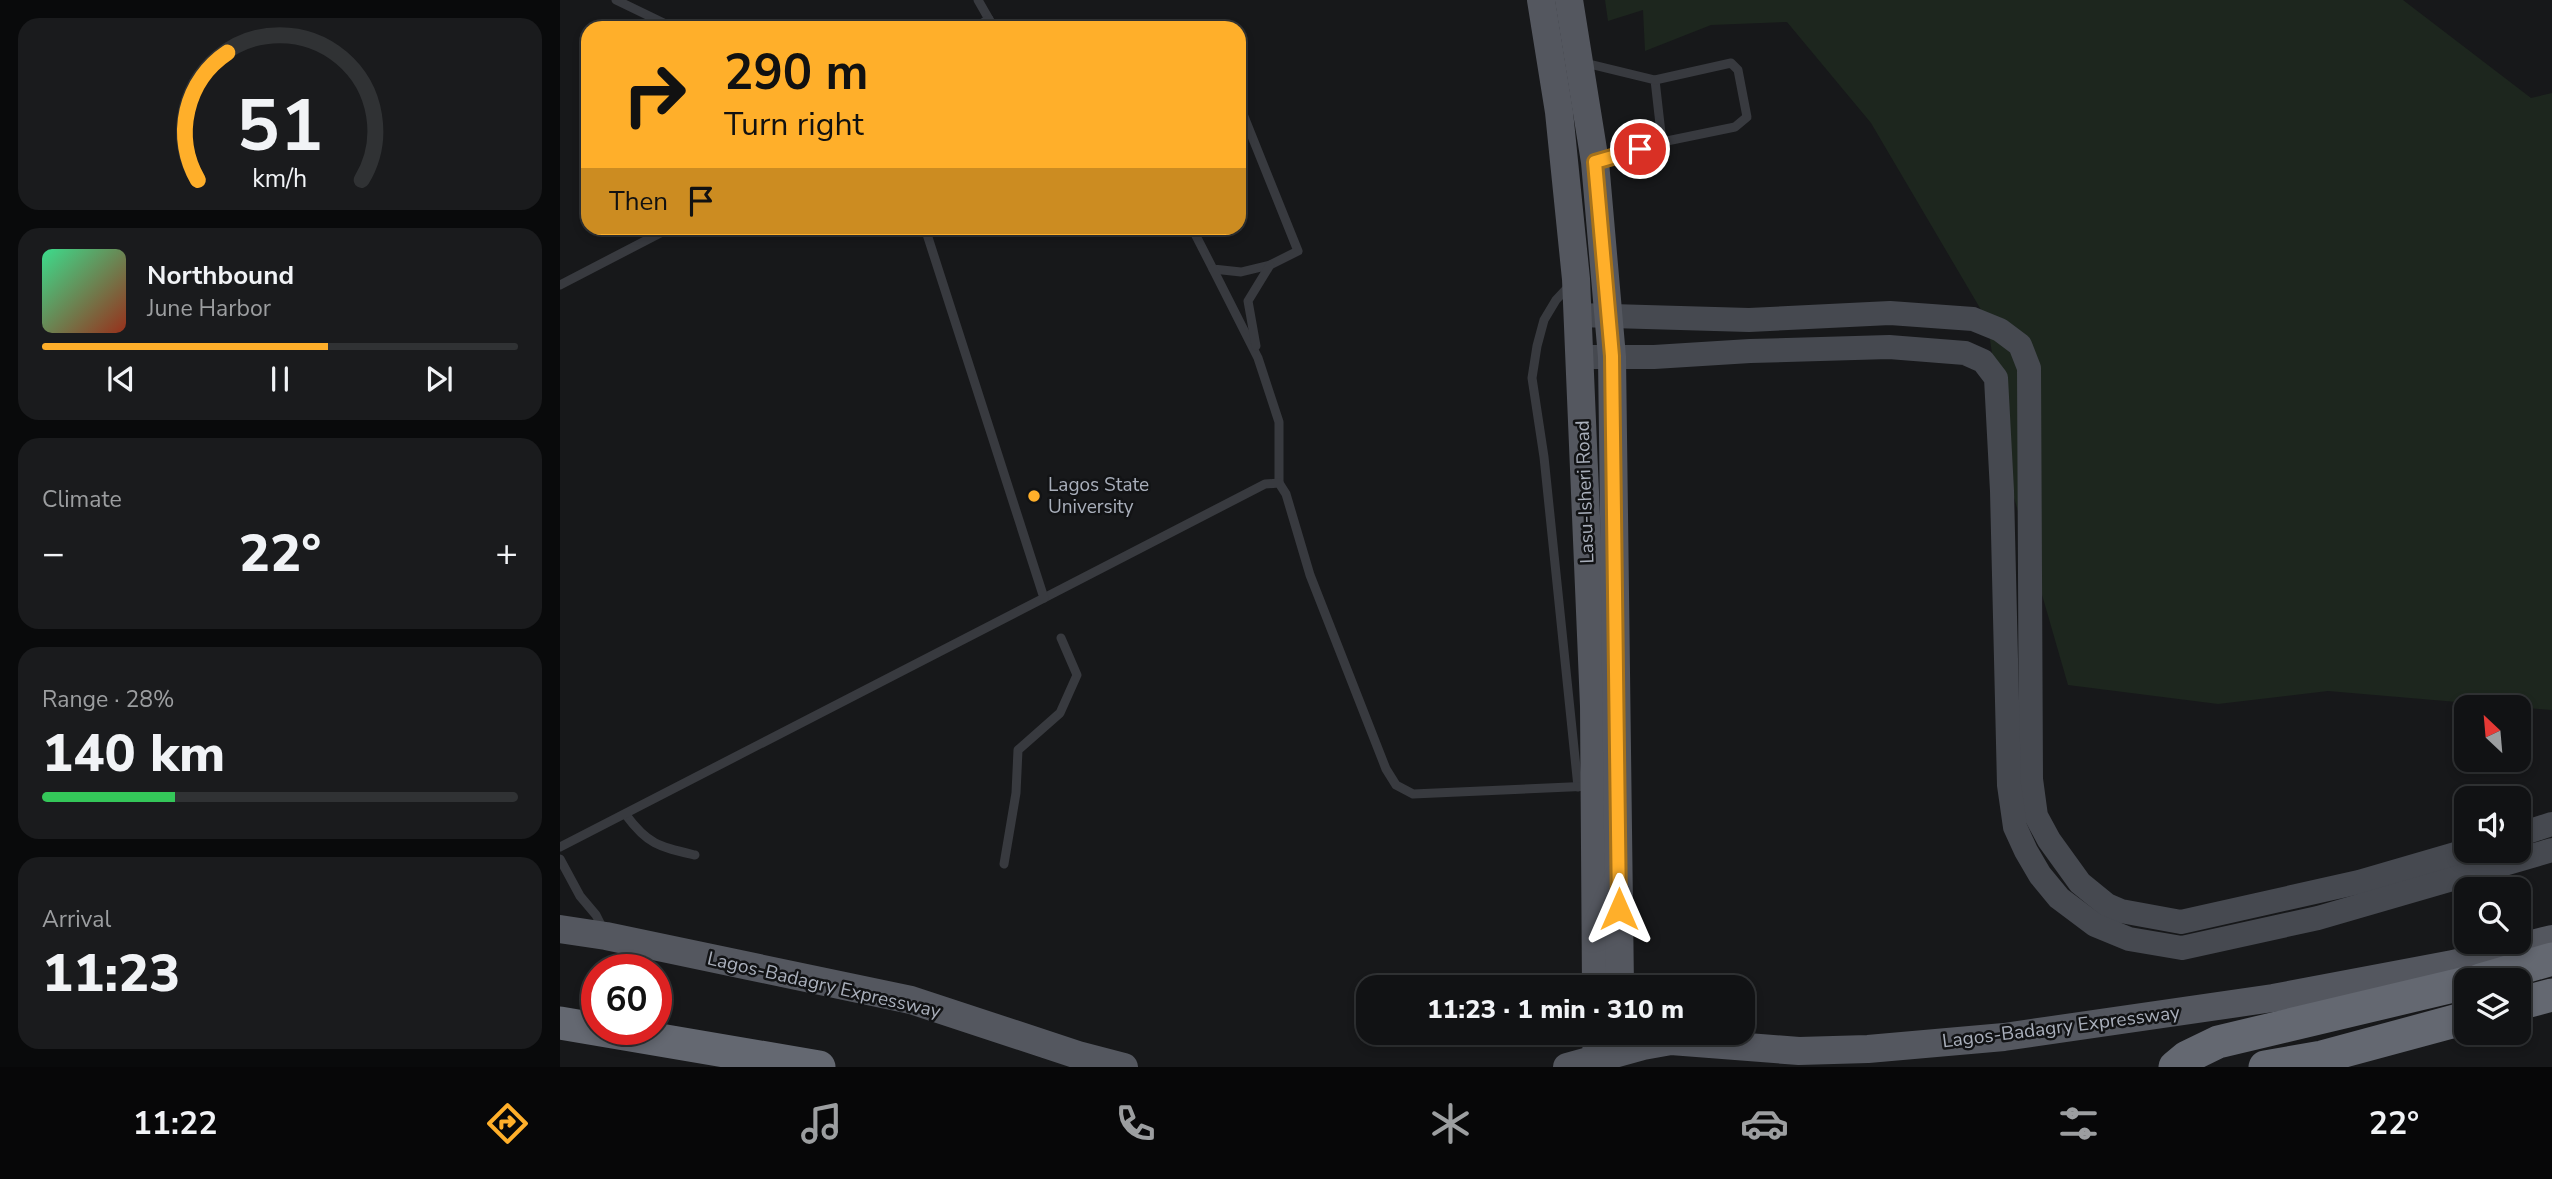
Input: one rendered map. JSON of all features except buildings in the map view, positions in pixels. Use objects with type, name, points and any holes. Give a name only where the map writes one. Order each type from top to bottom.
[{"type":"highway","points":[[2521,968],[2552,959]]},
{"type":"highway","points":[[2175,1067],[2187,1057],[2218,1042],[2454,986]]},
{"type":"highway","points":[[2531,1001],[2552,995]]},
{"type":"highway","points":[[2265,1067],[2322,1057],[2454,1021]]},
{"type":"highway","points":[[560,1023],[819,1067]]},
{"type":"main road","name":"Lasu-Isheri Road","points":[[1541,0],[1559,111],[1576,279],[1594,706],[1586,787],[1595,975]]},
{"type":"main road","name":"Lasu-Isheri Road","points":[[1569,0],[1595,162],[1612,356],[1620,975]]},
{"type":"main road","points":[[1577,315],[1749,320],[1890,313],[1973,319],[2000,330],[2020,345],[2029,368],[2031,779],[2036,816],[2049,840],[2080,883],[2108,905],[2122,911],[2181,922],[2454,862]]},
{"type":"main road","points":[[1579,357],[1889,347],[1965,353],[1983,360],[1996,378],[2002,491],[2009,785],[2015,828],[2040,875],[2059,898],[2095,925],[2129,939],[2182,948],[2318,918],[2456,863]]},
{"type":"main road","points":[[2531,831],[2552,824]]},
{"type":"main road","points":[[2531,853],[2552,850]]},
{"type":"main road","name":"Lagos-Badagry Expressway","points":[[560,929],[606,936],[911,1000],[1078,1055],[1124,1067]]},
{"type":"main road","name":"Lagos-Badagry Expressway","points":[[1567,1067],[1671,1041],[1799,1051],[1868,1049],[2004,1037],[2273,998],[2453,964],[2552,939]]},
{"type":"lane","points":[[616,0],[660,21]]},
{"type":"lane","points":[[978,0],[990,21]]},
{"type":"lane","points":[[1578,61],[1655,80],[1731,63],[1738,70],[1747,117],[1735,127],[1662,142],[1595,162]]},
{"type":"lane","points":[[1655,80],[1662,142]]},
{"type":"lane","points":[[1213,269],[1241,272],[1270,265],[1298,251],[1246,121]]},
{"type":"lane","points":[[560,285],[656,235]]},
{"type":"lane","points":[[927,235],[1044,598]]},
{"type":"lane","points":[[1196,235],[1258,358]]},
{"type":"lane","points":[[1270,265],[1248,301],[1258,358],[1279,422],[1279,483],[1286,494],[1310,575],[1386,769],[1396,785],[1413,794],[1586,787],[1532,378],[1544,320],[1556,300],[1576,279]]},
{"type":"lane","points":[[560,847],[1265,484],[1279,483]]},
{"type":"lane","points":[[1004,864],[1016,793],[1018,750],[1060,713],[1077,675],[1060,638]]},
{"type":"lane","points":[[626,815],[636,829],[656,846],[695,855]]},
{"type":"lane","points":[[560,859],[580,897],[596,915],[606,936]]},
{"type":"shaded area","points":[[1605,0],[2403,0],[2531,98],[2552,93],[2552,710],[2531,708],[2531,695],[2454,695],[2454,702],[2328,691],[2218,704],[2068,685],[2013,494],[1987,320],[1871,123],[1787,22],[1711,25],[1645,51],[1643,10],[1608,21]]},
{"type":"place","name":"Lagos State University","points":[[1034,496]]},
{"type":"route","points":[[1619,909],[1612,356],[1595,162],[1640,149]]}]
